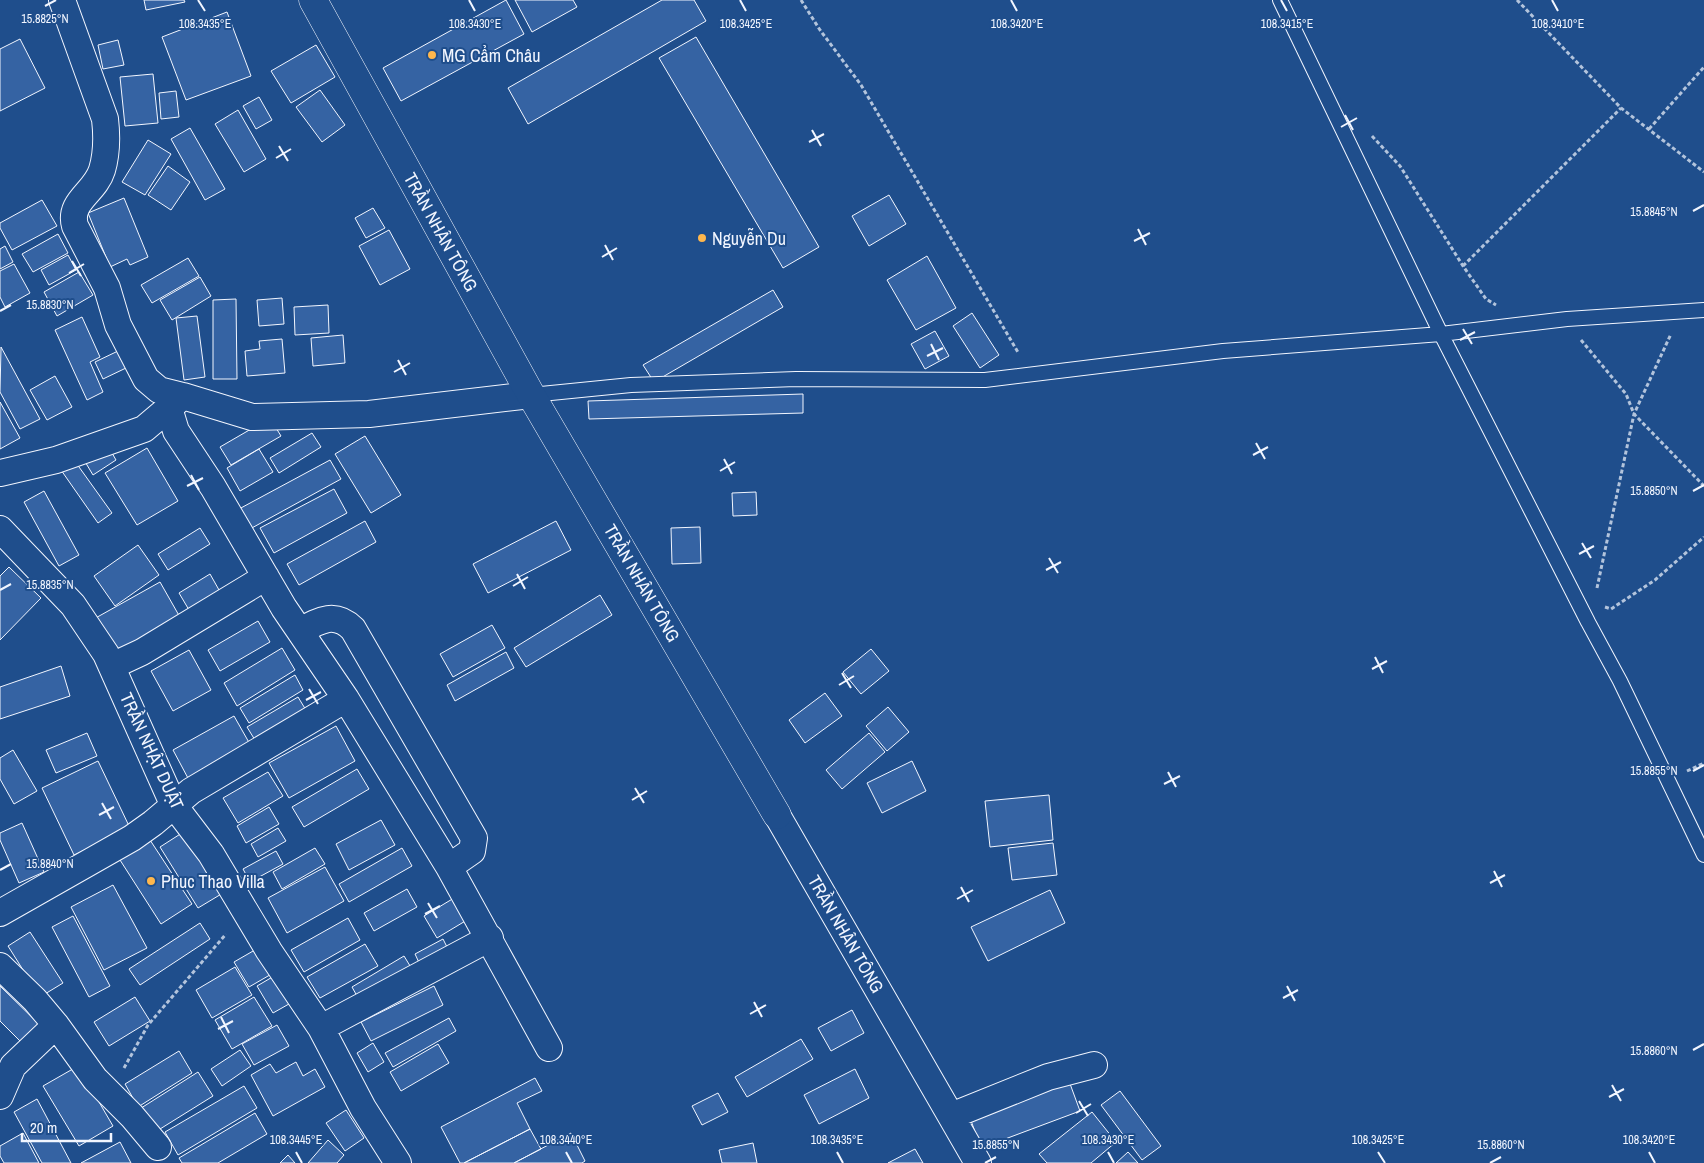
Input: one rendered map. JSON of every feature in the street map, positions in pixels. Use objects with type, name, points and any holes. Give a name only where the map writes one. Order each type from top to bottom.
[{"type":"street","points":[[62,0],[105,119],[108,137],[102,170],[91,190],[74,207],[72,216],[75,226],[107,288],[118,325],[146,379],[158,390],[252,417],[369,414],[531,395]]},
{"type":"street","name":"TRẦN NHÂN TÔNG","points":[[313,0],[531,395],[978,1163]]},
{"type":"street","points":[[0,474],[56,460],[144,429],[183,396]]},
{"type":"street","points":[[183,396],[169,408],[176,431],[213,487],[300,631],[346,699],[449,867],[490,938],[548,1048]]},
{"type":"street","name":"TRẦN NHẬT DUẬT","points":[[0,530],[73,605],[106,654],[173,804],[211,854],[269,951],[320,1028],[363,1108],[398,1163]]},
{"type":"street","points":[[112,666],[142,652],[266,577]]},
{"type":"street","points":[[300,631],[324,619],[338,618],[345,620],[353,628],[474,838],[472,851],[449,867]]},
{"type":"street","points":[[0,912],[132,838],[153,823],[173,804],[210,778],[346,699]]},
{"type":"street","points":[[320,1028],[490,938]]},
{"type":"street","points":[[0,966],[56,1025],[95,1079],[132,1116],[158,1148]]},
{"type":"street","points":[[0,1096],[7,1058],[56,1025]]},
{"type":"street","points":[[951,1116],[1048,1077],[1094,1065]]},
{"type":"lane","points":[[1280,0],[1441,334],[1620,681],[1704,855]]},
{"type":"lane","points":[[531,395],[631,385],[796,379],[985,380],[1224,351],[1441,334],[1567,319],[1704,310]]},
{"type":"path","points":[[801,0],[820,30],[861,85],[1030,374]]},
{"type":"path","points":[[1517,0],[1621,108],[1704,172]]},
{"type":"path","points":[[1649,129],[1704,67]]},
{"type":"path","points":[[1463,266],[1621,108]]},
{"type":"path","points":[[1370,134],[1400,166],[1486,299],[1503,310]]},
{"type":"path","points":[[1588,622],[1594,604],[1634,414],[1682,311]]},
{"type":"path","points":[[1567,319],[1590,352],[1626,394],[1634,414],[1704,486]]},
{"type":"path","points":[[1594,604],[1611,609],[1655,580],[1704,537]]},
{"type":"path","points":[[113,1096],[122,1071],[148,1025],[219,941],[248,914]]},
{"type":"building","points":[[144,0],[184,0],[185,2],[146,10]]},
{"type":"building","points":[[506,0],[524,34],[401,101],[383,68]]},
{"type":"building","points":[[515,0],[573,0],[577,7],[532,32]]},
{"type":"building","points":[[662,0],[694,0],[706,21],[528,124],[508,88]]},
{"type":"building","points":[[227,12],[251,76],[186,100],[162,37]]},
{"type":"building","points":[[696,37],[819,247],[783,268],[659,58]]},
{"type":"building","points":[[20,39],[45,88],[0,111],[0,49]]},
{"type":"building","points":[[118,40],[124,65],[103,69],[98,45]]},
{"type":"building","points":[[316,45],[335,77],[291,103],[271,71]]},
{"type":"building","points":[[153,74],[158,123],[125,126],[120,77]]},
{"type":"building","points":[[320,90],[345,125],[322,142],[296,107]]},
{"type":"building","points":[[176,91],[179,117],[161,119],[159,93]]},
{"type":"building","points":[[259,97],[272,120],[256,129],[243,106]]},
{"type":"building","points":[[238,110],[266,159],[244,172],[215,124]]},
{"type":"building","points":[[190,128],[225,189],[205,200],[171,139]]},
{"type":"building","points":[[148,140],[171,154],[145,195],[122,182]]},
{"type":"building","points":[[168,166],[190,182],[171,210],[148,195]]},
{"type":"building","points":[[889,195],[906,224],[869,246],[852,216]]},
{"type":"building","points":[[124,198],[148,257],[130,265],[127,259],[110,267],[88,213]]},
{"type":"building","points":[[42,200],[57,226],[12,250],[0,228],[0,223]]},
{"type":"building","points":[[373,208],[385,228],[366,238],[355,218]]},
{"type":"building","points":[[389,230],[410,269],[380,285],[359,246]]},
{"type":"building","points":[[58,234],[68,253],[33,272],[22,254]]},
{"type":"building","points":[[5,246],[13,262],[0,269],[0,249]]},
{"type":"building","points":[[68,255],[76,270],[49,285],[41,270]]},
{"type":"building","points":[[927,256],[956,308],[916,330],[887,280]]},
{"type":"building","points":[[188,258],[199,276],[152,303],[141,285]]},
{"type":"building","points":[[14,264],[30,293],[5,307],[0,297],[0,271]]},
{"type":"building","points":[[79,272],[93,295],[57,316],[44,292]]},
{"type":"building","points":[[200,277],[211,296],[172,320],[160,300]]},
{"type":"building","points":[[773,290],[783,307],[654,382],[643,365]]},
{"type":"building","points":[[282,298],[284,324],[259,326],[257,300]]},
{"type":"building","points":[[236,299],[237,379],[213,379],[213,300]]},
{"type":"building","points":[[328,305],[329,333],[295,335],[294,307]]},
{"type":"building","points":[[972,313],[999,355],[980,368],[953,326]]},
{"type":"building","points":[[197,316],[205,377],[184,380],[176,318]]},
{"type":"building","points":[[82,317],[100,357],[90,362],[103,392],[87,400],[55,330]]},
{"type":"building","points":[[935,331],[949,356],[925,369],[911,344]]},
{"type":"building","points":[[343,335],[345,363],[313,366],[311,338]]},
{"type":"building","points":[[282,339],[285,373],[247,376],[245,351],[260,349],[259,341]]},
{"type":"building","points":[[1,347],[40,419],[20,429],[0,392]]},
{"type":"building","points":[[118,351],[126,368],[103,379],[95,362]]},
{"type":"building","points":[[55,376],[72,407],[47,420],[30,390]]},
{"type":"building","points":[[803,394],[803,413],[589,419],[588,401]]},
{"type":"building","points":[[0,402],[20,438],[0,449]]},
{"type":"building","points":[[270,418],[281,436],[231,465],[220,447]]},
{"type":"building","points":[[312,433],[321,447],[279,473],[270,458]]},
{"type":"building","points":[[365,436],[401,495],[371,513],[335,454]]},
{"type":"building","points":[[108,446],[116,460],[93,475],[84,460]]},
{"type":"building","points":[[147,448],[178,501],[137,525],[105,473]]},
{"type":"building","points":[[259,449],[273,472],[240,491],[227,468]]},
{"type":"building","points":[[74,460],[112,513],[98,523],[61,470]]},
{"type":"building","points":[[330,460],[341,479],[250,529],[239,509]]},
{"type":"building","points":[[334,489],[347,513],[274,553],[260,528]]},
{"type":"building","points":[[44,491],[79,555],[59,566],[24,502]]},
{"type":"building","points":[[756,492],[757,515],[733,516],[732,493]]},
{"type":"building","points":[[365,521],[376,542],[299,585],[287,564]]},
{"type":"building","points":[[556,521],[571,550],[488,593],[473,564]]},
{"type":"building","points":[[700,527],[701,563],[672,564],[671,528]]},
{"type":"building","points":[[200,528],[210,544],[168,570],[158,554]]},
{"type":"building","points":[[138,545],[159,575],[115,606],[94,576]]},
{"type":"building","points":[[9,567],[41,598],[0,640],[0,576]]},
{"type":"building","points":[[210,574],[223,597],[192,615],[179,593]]},
{"type":"building","points":[[160,582],[181,619],[113,657],[92,620]]},
{"type":"building","points":[[600,595],[612,615],[526,667],[514,648]]},
{"type":"building","points":[[258,621],[270,642],[220,671],[208,650]]},
{"type":"building","points":[[492,625],[505,648],[453,677],[440,654]]},
{"type":"building","points":[[282,648],[295,670],[237,706],[224,683]]},
{"type":"building","points":[[871,649],[889,671],[861,694],[843,672]]},
{"type":"building","points":[[189,650],[211,690],[173,711],[151,671]]},
{"type":"building","points":[[506,652],[514,668],[455,701],[447,685]]},
{"type":"building","points":[[61,666],[70,696],[0,719],[0,687]]},
{"type":"building","points":[[295,675],[303,690],[249,723],[240,708]]},
{"type":"building","points":[[825,693],[842,716],[805,743],[789,720]]},
{"type":"building","points":[[298,697],[309,715],[258,745],[247,727]]},
{"type":"building","points":[[888,707],[909,732],[887,751],[866,726]]},
{"type":"building","points":[[234,716],[251,746],[189,780],[173,750]]},
{"type":"building","points":[[336,726],[355,761],[289,798],[269,763]]},
{"type":"building","points":[[87,733],[97,756],[56,773],[46,750]]},
{"type":"building","points":[[869,733],[885,752],[842,789],[826,770]]},
{"type":"building","points":[[13,750],[37,791],[14,804],[0,779],[0,758]]},
{"type":"building","points":[[98,761],[130,828],[74,855],[42,788]]},
{"type":"building","points":[[912,761],[926,791],[882,813],[867,783]]},
{"type":"building","points":[[357,769],[369,789],[304,827],[292,807]]},
{"type":"building","points":[[268,772],[283,796],[238,823],[223,798]]},
{"type":"building","points":[[1049,795],[1053,840],[990,847],[985,801]]},
{"type":"building","points":[[269,807],[279,824],[246,843],[237,826]]},
{"type":"building","points":[[381,820],[395,845],[349,870],[336,844]]},
{"type":"building","points":[[22,823],[44,872],[19,883],[0,840],[0,833]]},
{"type":"building","points":[[278,828],[286,841],[258,857],[251,844]]},
{"type":"building","points":[[185,831],[223,893],[198,908],[160,847]]},
{"type":"building","points":[[150,840],[192,904],[161,924],[120,860]]},
{"type":"building","points":[[1053,843],[1057,875],[1012,880],[1008,848]]},
{"type":"building","points":[[315,848],[325,864],[282,889],[273,872]]},
{"type":"building","points":[[402,848],[412,866],[349,902],[339,884]]},
{"type":"building","points":[[276,851],[283,864],[250,882],[243,869]]},
{"type":"building","points":[[325,867],[344,901],[287,933],[268,898]]},
{"type":"building","points":[[113,885],[147,948],[104,970],[71,907]]},
{"type":"building","points":[[407,889],[417,907],[374,931],[364,913]]},
{"type":"building","points":[[1050,890],[1065,923],[988,961],[971,927]]},
{"type":"building","points":[[454,898],[467,920],[437,938],[424,916]]},
{"type":"building","points":[[73,916],[110,986],[89,997],[52,927]]},
{"type":"building","points":[[348,918],[360,940],[304,972],[291,950]]},
{"type":"building","points":[[200,923],[210,939],[140,985],[129,969]]},
{"type":"building","points":[[30,932],[63,983],[40,997],[8,946]]},
{"type":"building","points":[[443,939],[451,955],[422,969],[415,954]]},
{"type":"building","points":[[365,944],[378,966],[320,998],[307,977]]},
{"type":"building","points":[[260,947],[275,972],[249,987],[234,962]]},
{"type":"building","points":[[404,956],[415,974],[362,1005],[352,987]]},
{"type":"building","points":[[235,967],[252,995],[212,1018],[196,990]]},
{"type":"building","points":[[281,972],[296,1000],[273,1013],[257,986]]},
{"type":"building","points":[[0,986],[46,1031],[28,1049],[0,1021]]},
{"type":"building","points":[[434,986],[443,1005],[371,1041],[361,1022]]},
{"type":"building","points":[[135,997],[150,1021],[109,1046],[94,1022]]},
{"type":"building","points":[[254,997],[272,1026],[232,1049],[215,1020]]},
{"type":"building","points":[[852,1010],[864,1033],[831,1051],[818,1028]]},
{"type":"building","points":[[449,1018],[456,1031],[393,1067],[385,1053]]},
{"type":"building","points":[[277,1025],[289,1046],[254,1065],[242,1044]]},
{"type":"building","points":[[801,1039],[813,1059],[747,1097],[735,1077]]},
{"type":"building","points":[[373,1043],[384,1062],[368,1072],[357,1053]]},
{"type":"building","points":[[438,1044],[449,1063],[401,1091],[390,1072]]},
{"type":"building","points":[[240,1050],[251,1066],[222,1086],[211,1069]]},
{"type":"building","points":[[179,1051],[192,1073],[138,1107],[125,1084]]},
{"type":"building","points":[[296,1062],[303,1076],[315,1069],[325,1087],[273,1116],[251,1075],[270,1064],[276,1073]]},
{"type":"building","points":[[78,1066],[113,1126],[79,1146],[43,1086]]},
{"type":"building","points":[[855,1069],[869,1098],[819,1124],[804,1095]]},
{"type":"building","points":[[198,1072],[213,1096],[152,1134],[138,1110]]},
{"type":"building","points":[[535,1078],[542,1091],[517,1103],[530,1129],[464,1163],[460,1163],[441,1127]]},
{"type":"building","points":[[1069,1081],[1080,1111],[981,1148],[970,1118]]},
{"type":"building","points":[[244,1086],[257,1108],[178,1155],[165,1132]]},
{"type":"building","points":[[1120,1091],[1161,1146],[1142,1160],[1101,1105]]},
{"type":"building","points":[[718,1093],[728,1112],[702,1125],[692,1106]]},
{"type":"building","points":[[37,1099],[71,1163],[42,1163],[14,1112]]},
{"type":"building","points":[[346,1110],[364,1138],[345,1151],[326,1123]]},
{"type":"building","points":[[1092,1112],[1116,1142],[1091,1163],[1047,1163],[1039,1154]]},
{"type":"building","points":[[255,1113],[267,1134],[218,1163],[182,1163],[179,1158]]},
{"type":"building","points":[[530,1129],[541,1149],[514,1163],[464,1163]]},
{"type":"building","points":[[23,1133],[39,1163],[4,1163],[0,1156],[0,1146]]},
{"type":"building","points":[[571,1133],[585,1161],[582,1163],[514,1163]]},
{"type":"building","points":[[328,1140],[344,1155],[337,1163],[308,1163]]},
{"type":"building","points":[[120,1142],[131,1163],[81,1163]]},
{"type":"building","points":[[753,1143],[757,1163],[722,1163],[719,1150]]},
{"type":"building","points":[[915,1149],[923,1163],[888,1163]]},
{"type":"building","points":[[1128,1152],[1138,1163],[1116,1163]]},
{"type":"building","points":[[288,1155],[295,1163],[280,1163]]},
{"type":"place","name":"MG Cẩm Châu","points":[[432,55]]},
{"type":"place","name":"Nguyễn Du","points":[[702,238]]},
{"type":"place","name":"Phuc Thao Villa","points":[[151,881]]}]
